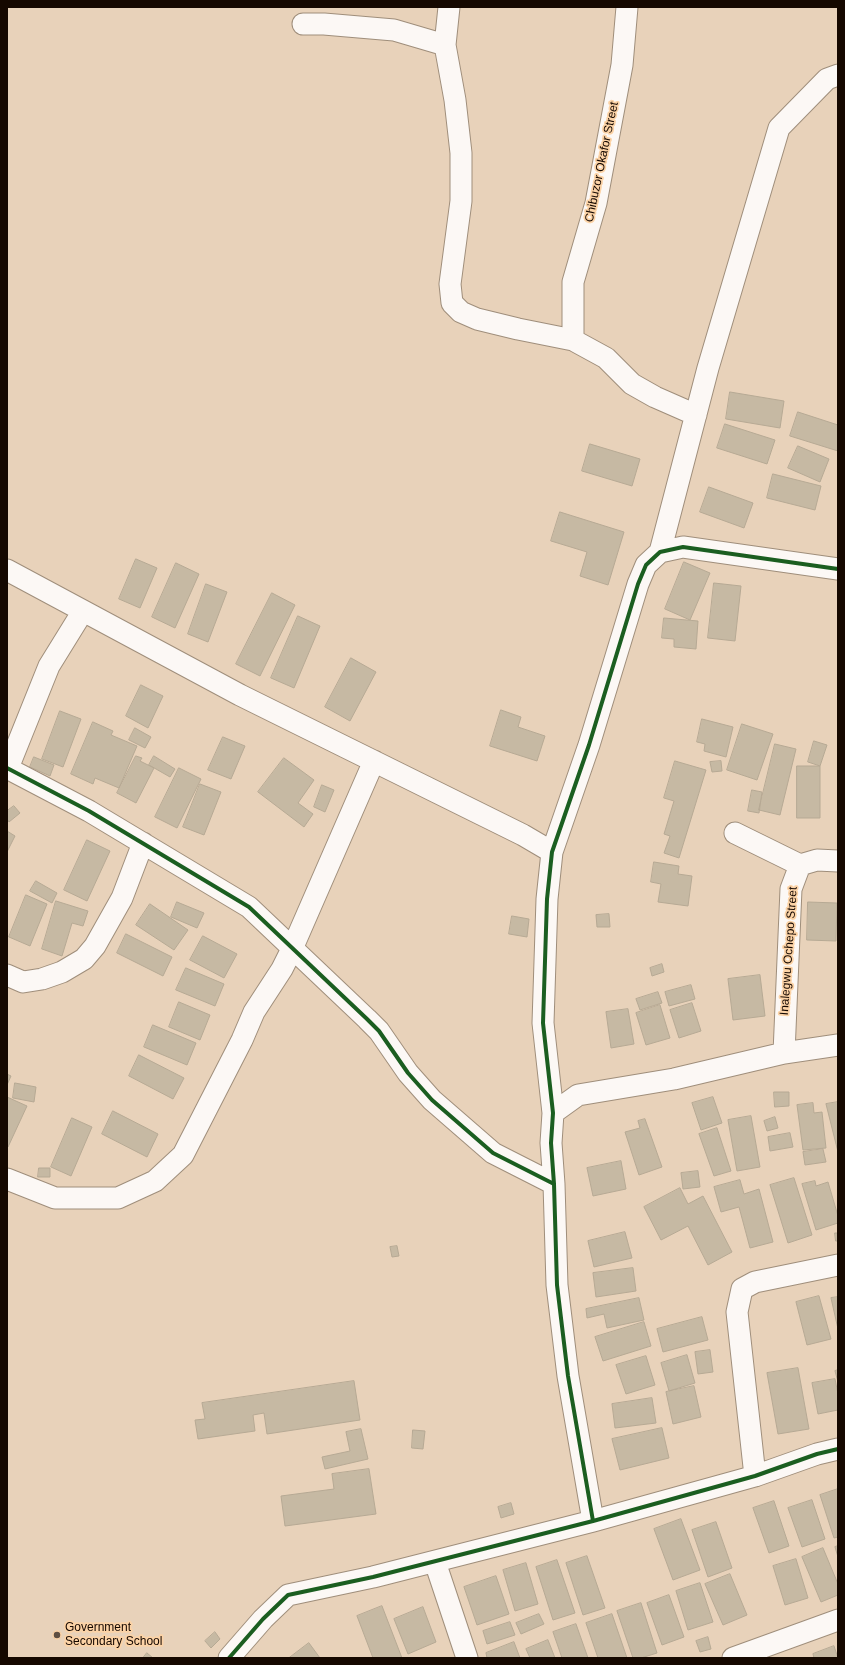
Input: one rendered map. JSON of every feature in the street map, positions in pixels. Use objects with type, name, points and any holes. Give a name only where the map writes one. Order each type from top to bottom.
[{"type":"street","points":[[449,7],[445,45],[455,100],[461,153],[461,201],[450,284],[452,303],[461,312],[477,318],[518,329],[573,340],[606,358],[632,384],[655,397],[696,415]]},
{"type":"street","name":"Chibuzor Okafor Street","points":[[573,340],[573,282],[596,203],[622,65],[627,7]]},
{"type":"street","points":[[303,24],[324,24],[394,30],[445,45]]},
{"type":"street","points":[[660,552],[708,368],[780,128],[827,79],[838,75]]},
{"type":"street","points":[[593,1521],[568,1376],[558,1293],[554,1184],[550,1143],[553,1113],[543,1023],[547,899],[552,852],[589,745],[638,584],[646,564],[660,552],[682,547],[838,570]]},
{"type":"street","points":[[7,570],[240,695],[523,835],[552,852]]},
{"type":"street","points":[[83,611],[49,666],[7,768],[89,811],[249,907],[379,1031],[408,1073],[432,1100],[493,1153],[554,1184]]},
{"type":"street","points":[[7,1179],[55,1198],[118,1198],[155,1181],[183,1155],[242,1040],[254,1012],[282,968],[292,949],[374,761]]},
{"type":"street","points":[[735,833],[800,865],[817,860],[838,861]]},
{"type":"street","points":[[7,975],[23,982],[42,980],[62,972],[84,959],[95,946],[122,898],[143,843]]},
{"type":"street","name":"Inalegwu Ochepo Street","points":[[784,1053],[791,889],[800,865]]},
{"type":"street","points":[[553,1113],[578,1095],[674,1079],[784,1053],[838,1045]]},
{"type":"street","points":[[755,1476],[737,1312],[742,1289],[755,1282],[838,1265]]},
{"type":"street","points":[[229,1658],[263,1619],[288,1595],[373,1578],[593,1521],[755,1476],[817,1454],[838,1449]]},
{"type":"street","points":[[435,1562],[467,1658]]},
{"type":"street","points":[[733,1658],[838,1620]]},
{"type":"building","points":[[730,392],[784,401],[780,428],[726,419]]},
{"type":"building","points":[[798,412],[838,425],[838,451],[790,436]]},
{"type":"building","points":[[725,424],[775,440],[767,464],[717,448]]},
{"type":"building","points":[[590,444],[640,459],[632,486],[582,471]]},
{"type":"building","points":[[798,446],[829,459],[820,482],[788,468]]},
{"type":"building","points":[[773,474],[821,486],[815,510],[767,498]]},
{"type":"building","points":[[709,487],[753,503],[744,528],[700,512]]},
{"type":"building","points":[[560,512],[624,532],[608,585],[580,576],[587,552],[551,541]]},
{"type":"building","points":[[136,559],[157,568],[140,608],[119,599]]},
{"type":"building","points":[[684,562],[710,573],[690,620],[665,609]]},
{"type":"building","points":[[176,563],[199,574],[175,628],[152,617]]},
{"type":"building","points":[[714,583],[741,586],[735,641],[708,638]]},
{"type":"building","points":[[206,584],[227,592],[208,642],[188,634]]},
{"type":"building","points":[[272,593],[295,605],[260,676],[236,664]]},
{"type":"building","points":[[298,616],[320,626],[294,688],[271,678]]},
{"type":"building","points":[[664,618],[698,621],[696,649],[674,647],[674,639],[662,638]]},
{"type":"building","points":[[351,658],[376,672],[350,721],[325,707]]},
{"type":"building","points":[[141,685],[163,696],[148,728],[126,716]]},
{"type":"building","points":[[501,710],[521,717],[518,727],[545,736],[537,761],[490,746]]},
{"type":"building","points":[[60,711],[81,719],[63,767],[42,759]]},
{"type":"building","points":[[702,719],[733,727],[726,757],[704,751],[705,744],[697,742]]},
{"type":"building","points":[[93,722],[113,731],[111,735],[137,746],[119,788],[95,778],[93,784],[71,774]]},
{"type":"building","points":[[742,724],[773,734],[757,780],[727,770]]},
{"type":"building","points":[[135,728],[151,737],[145,748],[129,740]]},
{"type":"building","points":[[223,737],[245,746],[231,779],[208,770]]},
{"type":"building","points":[[814,741],[827,745],[820,766],[808,762]]},
{"type":"building","points":[[775,744],[796,749],[780,815],[759,810]]},
{"type":"building","points":[[136,756],[142,758],[140,761],[154,768],[136,803],[117,793]]},
{"type":"building","points":[[154,756],[175,769],[170,777],[149,765]]},
{"type":"building","points":[[34,757],[54,765],[50,776],[30,767]]},
{"type":"building","points":[[284,758],[314,780],[298,803],[313,814],[304,827],[258,792]]},
{"type":"building","points":[[675,761],[706,770],[679,858],[664,853],[670,836],[664,834],[674,801],[664,798]]},
{"type":"building","points":[[721,761],[722,771],[712,772],[710,762]]},
{"type":"building","points":[[797,766],[820,766],[820,818],[797,818]]},
{"type":"building","points":[[179,768],[201,779],[177,828],[155,817]]},
{"type":"building","points":[[200,784],[221,792],[204,835],[183,827]]},
{"type":"building","points":[[322,785],[334,790],[325,812],[314,807]]},
{"type":"building","points":[[752,790],[762,792],[759,813],[748,811]]},
{"type":"building","points":[[14,806],[20,813],[9,822],[7,819],[7,811]]},
{"type":"building","points":[[7,831],[15,836],[7,852]]},
{"type":"building","points":[[87,840],[110,851],[87,901],[64,890]]},
{"type":"building","points":[[654,862],[679,866],[678,874],[692,876],[688,906],[658,902],[661,884],[651,882]]},
{"type":"building","points":[[36,881],[57,893],[52,903],[30,891]]},
{"type":"building","points":[[26,895],[47,904],[30,946],[9,937]]},
{"type":"building","points":[[56,901],[88,911],[83,926],[72,923],[62,956],[42,949]]},
{"type":"building","points":[[177,902],[204,913],[197,928],[171,917]]},
{"type":"building","points":[[808,902],[837,903],[836,941],[807,940]]},
{"type":"building","points":[[150,904],[188,930],[174,950],[136,925]]},
{"type":"building","points":[[609,914],[610,927],[597,927],[596,915]]},
{"type":"building","points":[[512,916],[529,919],[527,937],[509,934]]},
{"type":"building","points":[[126,934],[172,957],[163,976],[117,953]]},
{"type":"building","points":[[203,936],[237,954],[224,978],[190,960]]},
{"type":"building","points":[[662,964],[664,972],[652,976],[650,968]]},
{"type":"building","points":[[186,968],[224,984],[215,1006],[176,990]]},
{"type":"building","points":[[760,975],[765,1016],[733,1020],[728,979]]},
{"type":"building","points":[[691,985],[695,999],[669,1006],[665,992]]},
{"type":"building","points":[[658,992],[662,1003],[640,1010],[636,999]]},
{"type":"building","points":[[179,1002],[210,1015],[200,1040],[169,1027]]},
{"type":"building","points":[[692,1003],[701,1031],[679,1038],[670,1010]]},
{"type":"building","points":[[660,1005],[670,1038],[646,1045],[636,1013]]},
{"type":"building","points":[[628,1009],[634,1044],[611,1048],[606,1012]]},
{"type":"building","points":[[153,1025],[196,1043],[187,1065],[144,1047]]},
{"type":"building","points":[[139,1055],[184,1078],[173,1099],[129,1076]]},
{"type":"building","points":[[7,1074],[11,1076],[7,1085]]},
{"type":"building","points":[[15,1083],[36,1087],[34,1102],[13,1098]]},
{"type":"building","points":[[774,1092],[789,1092],[789,1106],[775,1107]]},
{"type":"building","points":[[7,1097],[27,1106],[8,1147],[7,1147]]},
{"type":"building","points":[[713,1097],[722,1123],[701,1130],[692,1103]]},
{"type":"building","points":[[838,1102],[838,1152],[826,1104]]},
{"type":"building","points":[[813,1103],[814,1113],[822,1112],[826,1148],[803,1150],[797,1105]]},
{"type":"building","points":[[113,1111],[158,1134],[147,1157],[102,1134]]},
{"type":"building","points":[[751,1116],[760,1167],[737,1171],[728,1120]]},
{"type":"building","points":[[775,1117],[778,1128],[767,1131],[764,1121]]},
{"type":"building","points":[[72,1118],[92,1127],[71,1176],[51,1167]]},
{"type":"building","points":[[645,1119],[662,1167],[639,1175],[625,1132],[640,1128],[638,1121]]},
{"type":"building","points":[[717,1128],[731,1171],[714,1176],[699,1134]]},
{"type":"building","points":[[790,1133],[793,1147],[770,1151],[768,1137]]},
{"type":"building","points":[[823,1149],[826,1162],[805,1165],[803,1152]]},
{"type":"building","points":[[621,1161],[626,1189],[593,1196],[587,1168]]},
{"type":"building","points":[[39,1168],[50,1168],[50,1177],[38,1177]]},
{"type":"building","points":[[698,1171],[700,1187],[683,1189],[681,1173]]},
{"type":"building","points":[[794,1178],[812,1235],[788,1243],[770,1185]]},
{"type":"building","points":[[740,1180],[744,1194],[759,1189],[773,1242],[750,1248],[739,1207],[721,1212],[714,1187]]},
{"type":"building","points":[[815,1181],[816,1186],[828,1182],[838,1216],[838,1223],[816,1230],[802,1184]]},
{"type":"building","points":[[680,1188],[688,1204],[703,1196],[732,1252],[708,1265],[688,1226],[661,1240],[644,1207]]},
{"type":"building","points":[[625,1232],[632,1258],[594,1267],[588,1241]]},
{"type":"building","points":[[835,1233],[838,1233],[838,1241],[836,1241]]},
{"type":"building","points":[[397,1246],[399,1256],[392,1257],[390,1247]]},
{"type":"building","points":[[633,1268],[636,1291],[596,1297],[593,1273]]},
{"type":"building","points":[[819,1296],[831,1339],[807,1345],[796,1302]]},
{"type":"building","points":[[838,1297],[838,1329],[831,1298]]},
{"type":"building","points":[[639,1298],[644,1320],[607,1328],[604,1314],[587,1318],[586,1309]]},
{"type":"building","points":[[702,1317],[708,1340],[663,1352],[657,1329]]},
{"type":"building","points":[[644,1322],[651,1346],[603,1361],[595,1337]]},
{"type":"building","points":[[710,1350],[713,1372],[698,1374],[695,1352]]},
{"type":"building","points":[[687,1355],[695,1383],[669,1391],[661,1363]]},
{"type":"building","points":[[646,1356],[655,1385],[626,1394],[616,1365]]},
{"type":"building","points":[[798,1368],[809,1429],[778,1434],[767,1373]]},
{"type":"building","points":[[838,1370],[838,1382],[835,1371]]},
{"type":"building","points":[[835,1379],[838,1394],[838,1410],[818,1414],[812,1383]]},
{"type":"building","points":[[354,1381],[360,1420],[267,1434],[264,1413],[253,1415],[255,1431],[198,1439],[195,1420],[205,1419],[202,1403]]},
{"type":"building","points":[[694,1386],[701,1417],[673,1424],[666,1392]]},
{"type":"building","points":[[652,1398],[656,1423],[615,1428],[612,1404]]},
{"type":"building","points":[[662,1428],[669,1458],[620,1470],[612,1439]]},
{"type":"building","points":[[361,1429],[368,1459],[325,1469],[322,1457],[350,1451],[346,1432]]},
{"type":"building","points":[[413,1430],[425,1431],[423,1449],[412,1448]]},
{"type":"building","points":[[369,1469],[376,1514],[285,1526],[281,1496],[334,1489],[332,1474]]},
{"type":"building","points":[[838,1489],[838,1537],[834,1538],[820,1495]]},
{"type":"building","points":[[812,1500],[825,1539],[802,1547],[788,1508]]},
{"type":"building","points":[[774,1501],[789,1546],[769,1553],[753,1508]]},
{"type":"building","points":[[511,1503],[514,1514],[501,1518],[498,1507]]},
{"type":"building","points":[[681,1519],[700,1570],[673,1580],[654,1529]]},
{"type":"building","points":[[716,1522],[732,1568],[708,1577],[692,1530]]},
{"type":"building","points":[[838,1546],[838,1557],[835,1547]]},
{"type":"building","points":[[823,1548],[838,1584],[838,1595],[821,1602],[802,1557]]},
{"type":"building","points":[[587,1556],[605,1608],[583,1615],[566,1563]]},
{"type":"building","points":[[796,1559],[808,1598],[785,1605],[773,1566]]},
{"type":"building","points":[[557,1560],[575,1613],[553,1620],[536,1567]]},
{"type":"building","points":[[526,1563],[538,1604],[515,1611],[503,1570]]},
{"type":"building","points":[[730,1574],[747,1615],[723,1625],[705,1584]]},
{"type":"building","points":[[496,1576],[509,1614],[477,1625],[464,1587]]},
{"type":"building","points":[[700,1583],[713,1622],[688,1630],[676,1591]]},
{"type":"building","points":[[669,1595],[684,1637],[662,1645],[647,1603]]},
{"type":"building","points":[[641,1603],[657,1653],[641,1658],[633,1658],[617,1611]]},
{"type":"building","points":[[382,1606],[402,1658],[373,1658],[357,1616]]},
{"type":"building","points":[[423,1607],[436,1642],[408,1654],[394,1619]]},
{"type":"building","points":[[539,1614],[544,1624],[521,1634],[516,1623]]},
{"type":"building","points":[[612,1614],[627,1658],[598,1658],[586,1623]]},
{"type":"building","points":[[510,1622],[515,1635],[487,1644],[483,1631]]},
{"type":"building","points":[[576,1624],[588,1658],[562,1658],[553,1632]]},
{"type":"building","points":[[215,1632],[220,1639],[211,1648],[205,1641]]},
{"type":"building","points":[[708,1637],[711,1649],[700,1652],[696,1641]]},
{"type":"building","points":[[548,1640],[555,1658],[530,1658],[526,1649]]},
{"type":"building","points":[[514,1642],[520,1658],[487,1658],[486,1653]]},
{"type":"building","points":[[309,1643],[320,1658],[289,1658]]},
{"type":"building","points":[[834,1646],[838,1658],[814,1658],[813,1654]]},
{"type":"building","points":[[147,1653],[153,1658],[143,1658]]},
{"type":"cycle path","points":[[593,1521],[568,1376],[557,1285],[554,1184],[551,1143],[553,1113],[543,1023],[547,899],[552,852],[589,745],[638,584],[646,565],[660,552],[683,547],[838,569]]},
{"type":"cycle path","points":[[7,768],[89,811],[249,907],[379,1031],[408,1073],[432,1100],[493,1153],[554,1184]]},
{"type":"cycle path","points":[[229,1658],[263,1619],[288,1595],[373,1577],[593,1521],[755,1476],[817,1454],[838,1449]]},
{"type":"place","name":"Government Secondary School","points":[[57,1635]]}]
